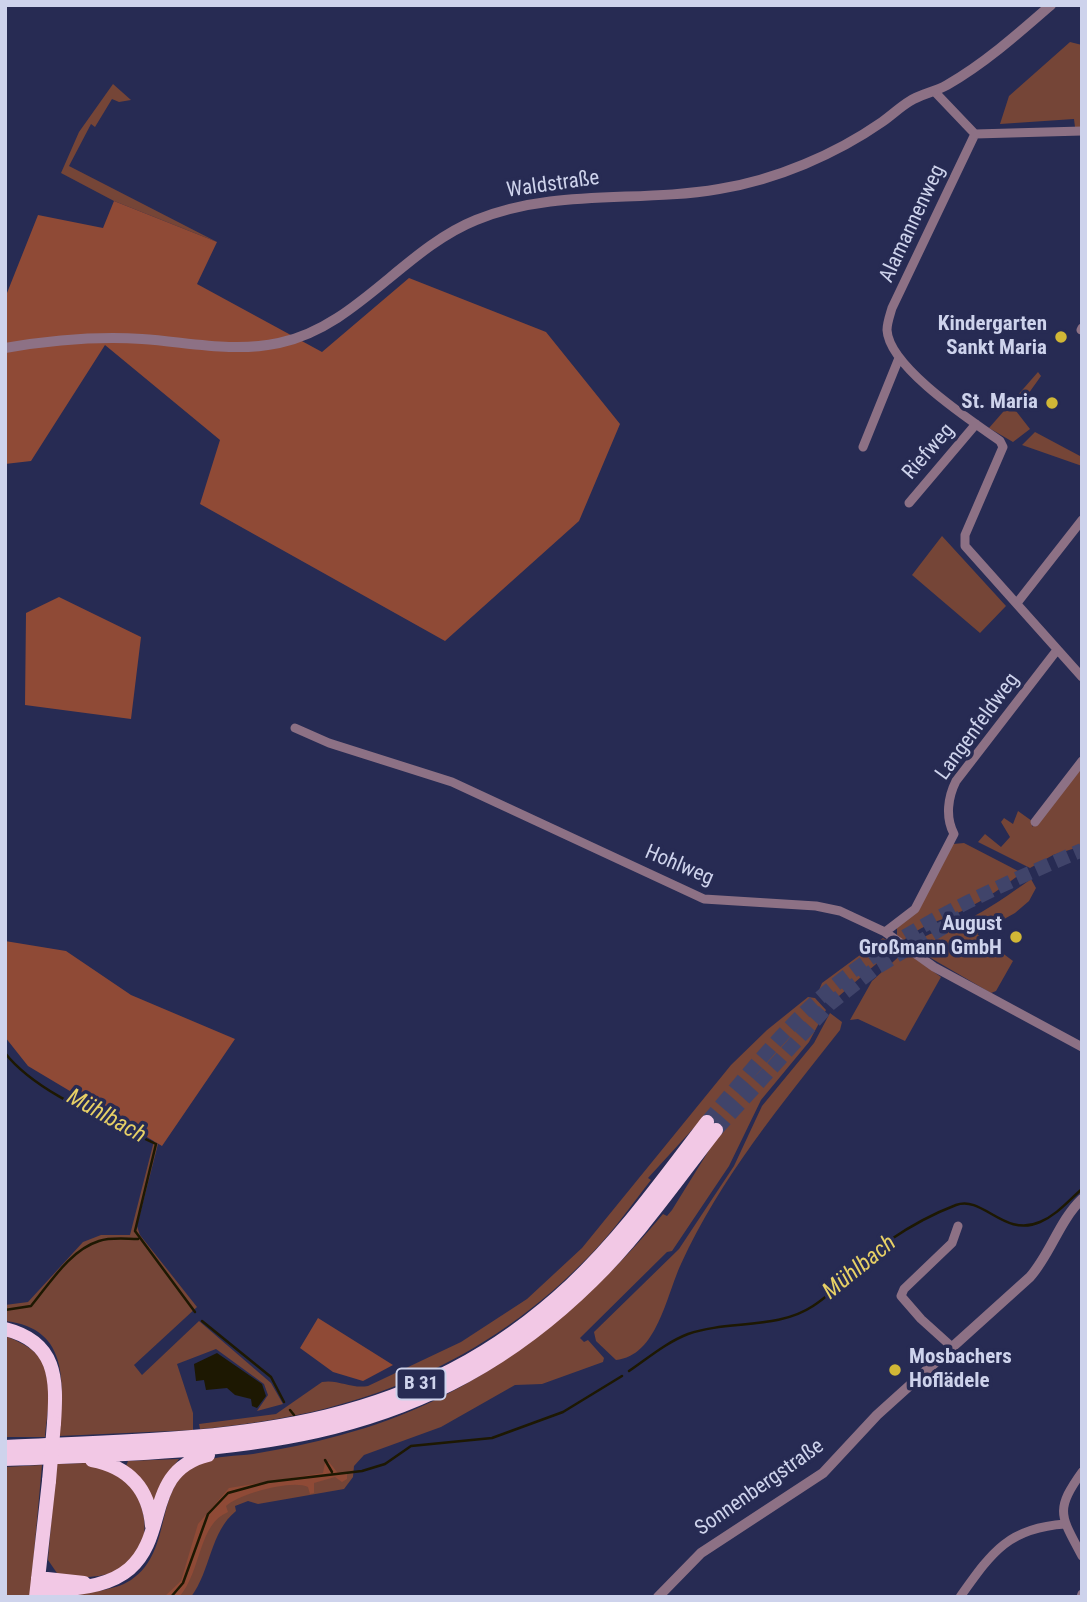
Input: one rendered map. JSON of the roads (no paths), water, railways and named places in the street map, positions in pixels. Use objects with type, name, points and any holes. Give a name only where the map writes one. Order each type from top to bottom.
[{"type":"highway","name":"B 31","points":[[5,1447],[207,1437],[264,1431],[341,1414],[420,1385],[498,1342],[570,1286],[712,1126],[608,1265],[560,1310],[518,1342],[464,1376],[390,1410],[311,1434],[247,1445],[5,1459]]},
{"type":"highway","points":[[5,1329],[36,1343],[52,1365],[56,1379],[37,1588]]},
{"type":"highway","points":[[37,1588],[59,1593],[118,1578],[134,1567],[146,1550],[162,1496],[179,1470],[194,1460],[247,1445]]},
{"type":"highway","points":[[74,1456],[105,1462],[135,1479],[149,1505],[152,1532]]},
{"type":"highway","points":[[37,1588],[92,1584]]},
{"type":"street","name":"Waldstraße","points":[[5,348],[90,337],[209,347],[245,348],[281,343],[328,323],[412,257],[474,220],[529,203],[597,196],[692,193],[750,183],[816,158],[882,122],[910,101],[963,75],[1051,5]]},
{"type":"street","points":[[934,91],[975,134],[1082,131]]},
{"type":"street","name":"Alamannenweg","points":[[899,358],[887,330],[892,308],[975,134]]},
{"type":"street","points":[[863,447],[899,358],[930,388],[1000,440],[1003,447],[965,535],[965,547],[1082,677]]},
{"type":"street","name":"Riefweg","points":[[909,503],[976,424]]},
{"type":"street","points":[[1017,603],[1082,520]]},
{"type":"street","name":"Langenfeldweg","points":[[885,932],[915,909],[954,834],[949,817],[950,796],[956,781],[1057,650]]},
{"type":"street","name":"Hohlweg","points":[[295,728],[329,743],[452,782],[704,899],[829,908],[885,932],[934,967],[1081,1047]]},
{"type":"street","points":[[1035,822],[1082,761]]},
{"type":"street","name":"Sonnenbergstraße","points":[[658,1597],[701,1553],[822,1473],[872,1420],[1030,1277],[1045,1258],[1068,1214],[1082,1199]]},
{"type":"street","points":[[951,1347],[912,1311],[901,1296],[904,1289],[952,1243],[958,1226]]},
{"type":"street","points":[[1082,1472],[1063,1501],[1065,1524],[1082,1556]]},
{"type":"street","points":[[960,1597],[975,1576],[1018,1532],[1036,1526],[1065,1524]]},
{"type":"waterway","name":"Mühlbach","points":[[5,1053],[19,1068],[54,1094],[156,1144],[135,1231],[195,1312]]},
{"type":"waterway","name":"Mühlbach","points":[[629,1371],[688,1334],[719,1327],[768,1322],[799,1314],[823,1299],[890,1240],[956,1205],[975,1206],[1015,1225],[1027,1225],[1052,1215],[1082,1189]]},
{"type":"waterway","points":[[5,1310],[31,1306],[61,1268],[89,1245],[108,1239],[138,1239]]},
{"type":"waterway","name":"Mühlbach","points":[[202,1321],[271,1377],[284,1402]]},
{"type":"waterway","name":"Mühlbach","points":[[171,1597],[183,1583],[208,1514],[228,1493],[268,1482],[362,1471],[385,1464],[411,1446],[492,1438],[563,1412],[622,1376]]},
{"type":"waterway","name":"Mühlbach","points":[[290,1410],[294,1415]]},
{"type":"waterway","name":"Mühlbach","points":[[325,1460],[332,1472]]},
{"type":"tunnel","points":[[707,1122],[791,1025],[822,996],[881,951],[946,913],[1082,850]]},
{"type":"tunnel","points":[[716,1130],[830,1004],[876,968],[961,917]]},
{"type":"place","name":"Kindergarten Sankt Maria","points":[[1061,337]]},
{"type":"place","name":"St. Maria","points":[[1052,403]]},
{"type":"place","name":"August Großmann GmbH","points":[[1016,937]]},
{"type":"place","name":"Mosbachers Hoflädele","points":[[895,1370]]}]
